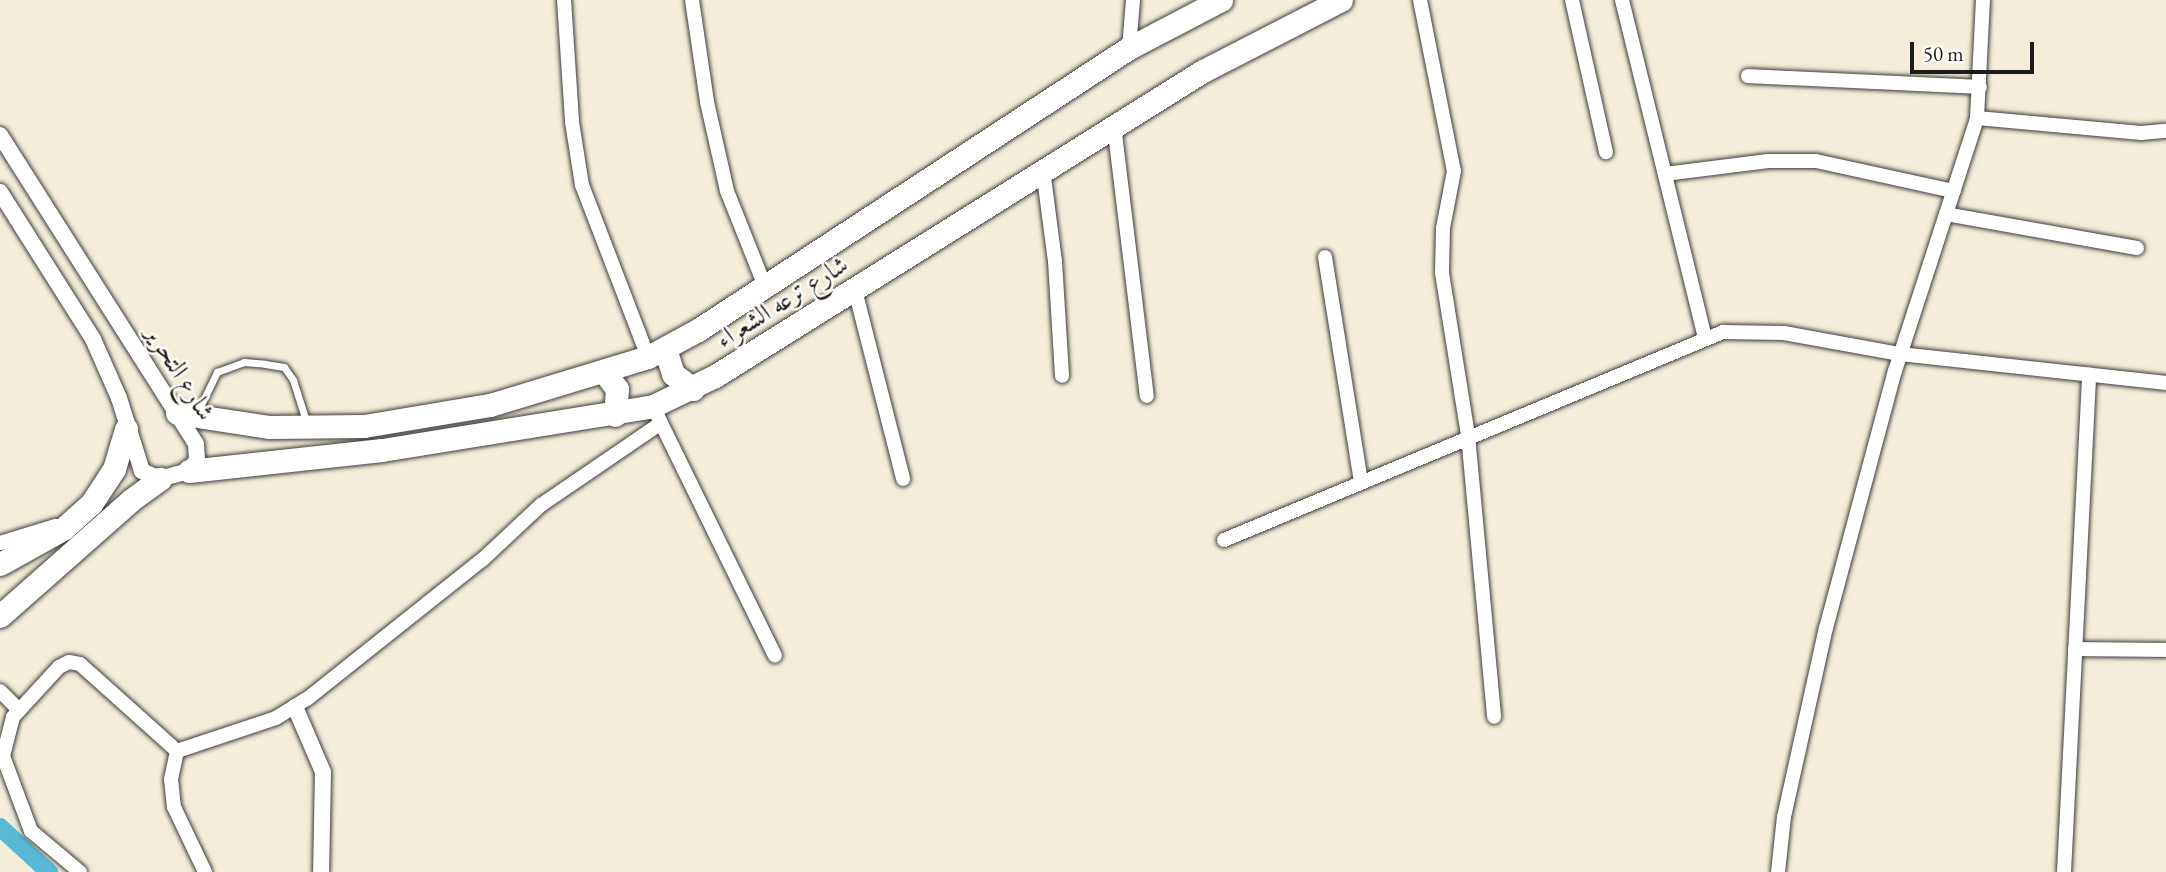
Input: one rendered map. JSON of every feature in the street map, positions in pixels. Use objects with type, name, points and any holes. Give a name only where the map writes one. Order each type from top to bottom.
[{"type":"highway","name":"شارع ترعه الشعراء","points":[[186,415],[307,429],[383,424],[490,405],[605,373],[657,353],[1129,48],[1221,0]]},
{"type":"highway","name":"شارع ترعه الشعراء","points":[[189,471],[382,450],[614,415],[657,415],[693,389],[855,290],[1114,125],[1252,44],[1340,0]]},
{"type":"highway","points":[[657,353],[673,374],[693,389]]},
{"type":"highway","points":[[605,373],[617,389],[614,415]]},
{"type":"highway","points":[[0,564],[76,519],[114,469],[126,429]]},
{"type":"highway","points":[[0,616],[118,511],[160,479]]},
{"type":"street","points":[[564,0],[572,122],[582,185],[657,353]]},
{"type":"street","points":[[692,0],[707,102],[727,191],[764,284]]},
{"type":"street","points":[[1129,48],[1133,0]]},
{"type":"street","points":[[1420,0],[1454,171],[1441,251],[1468,435],[1494,717]]},
{"type":"street","points":[[1572,0],[1606,152]]},
{"type":"street","points":[[1622,0],[1705,337]]},
{"type":"street","points":[[1778,872],[1784,817],[1826,628],[1900,354],[1976,118],[1980,87],[1983,0]]},
{"type":"street","points":[[1748,76],[1980,87]]},
{"type":"street","points":[[1976,118],[2141,133],[2166,131]]},
{"type":"street","points":[[1114,125],[1147,396]]},
{"type":"street","name":"شارع التحرير","points":[[0,135],[186,415],[198,453],[189,471]]},
{"type":"street","points":[[1665,174],[1768,161],[1816,161],[1954,191]]},
{"type":"street","points":[[1043,170],[1055,261],[1062,376]]},
{"type":"street","points":[[0,192],[93,339],[119,398],[126,429],[142,471],[160,479],[189,471]]},
{"type":"street","points":[[1946,214],[2137,248]]},
{"type":"street","points":[[1325,257],[1362,481]]},
{"type":"street","points":[[855,290],[903,479]]},
{"type":"street","points":[[1224,540],[1705,337],[1740,331],[1784,333],[1900,354],[2166,383]]},
{"type":"street","points":[[2064,872],[2089,374]]},
{"type":"street","points":[[177,751],[266,722],[295,707],[482,560],[541,505],[657,415],[775,656]]},
{"type":"street","points":[[0,544],[76,519]]},
{"type":"street","points":[[2075,649],[2166,650]]},
{"type":"street","points":[[80,872],[30,831],[6,769],[5,736],[19,710],[59,667],[75,662],[177,751]]},
{"type":"street","points":[[0,691],[19,710]]},
{"type":"street","points":[[295,707],[315,749],[324,784],[321,872]]},
{"type":"street","points":[[177,751],[171,779],[174,807],[205,872]]},
{"type":"lane","points":[[186,415],[217,372],[244,362],[265,364],[284,367],[293,380],[307,429]]},
{"type":"waterway","points":[[0,827],[49,872]]}]
